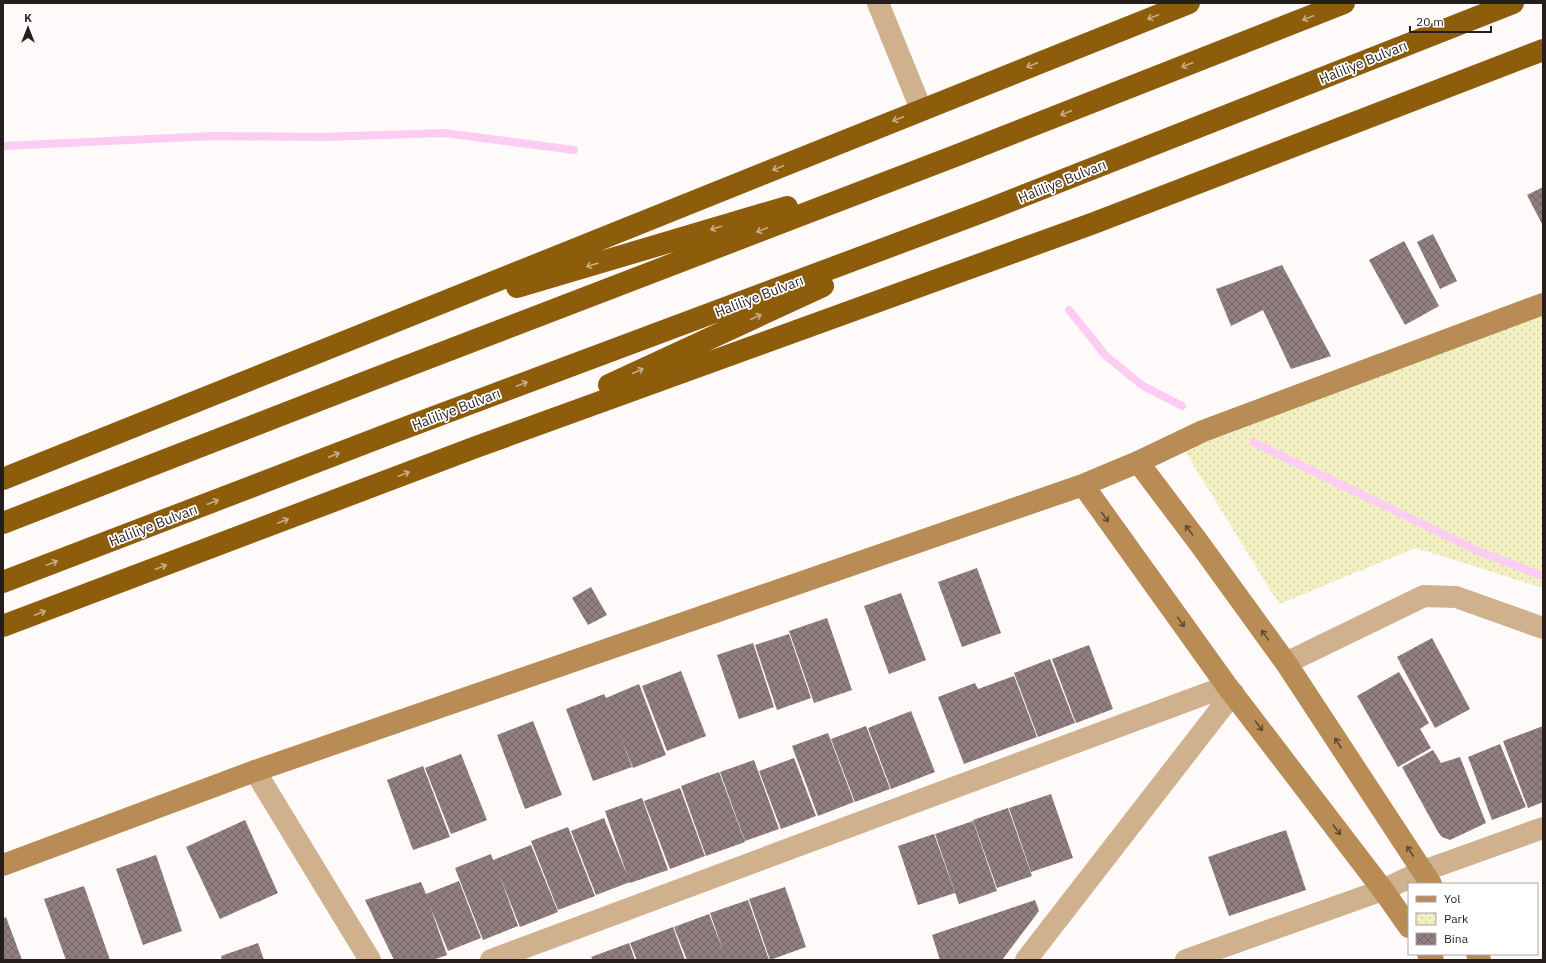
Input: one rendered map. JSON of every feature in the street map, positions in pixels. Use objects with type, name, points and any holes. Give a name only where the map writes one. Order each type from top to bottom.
[{"type":"highway","points":[[3,479],[390,325],[1189,3]]},
{"type":"highway","points":[[3,523],[955,156],[1344,3]]},
{"type":"highway","name":"Haliliye Bulvarı","points":[[3,582],[394,432],[982,212],[1513,3]]},
{"type":"highway","points":[[3,626],[476,447],[1094,224],[1543,50]]},
{"type":"highway","points":[[390,325],[955,156]]},
{"type":"highway","points":[[476,447],[982,212]]},
{"type":"street","points":[[878,3],[921,110]]},
{"type":"street","points":[[3,865],[255,772],[1082,485],[1138,462],[1203,431],[1543,304]]},
{"type":"street","points":[[1138,462],[1199,542],[1286,663],[1427,878]]},
{"type":"street","points":[[1082,485],[1230,689],[1383,890],[1408,926]]},
{"type":"street","points":[[1286,663],[1424,596],[1456,597],[1543,628]]},
{"type":"street","points":[[491,960],[1230,689]]},
{"type":"street","points":[[1026,960],[1230,689]]},
{"type":"street","points":[[255,772],[370,960]]},
{"type":"street","points":[[1409,883],[1427,878],[1543,828]]},
{"type":"street","points":[[1186,960],[1383,890],[1408,883]]},
{"type":"green space","points":[[1543,310],[1543,588],[1416,548],[1279,604],[1178,440]]},
{"type":"building","points":[[1543,187],[1543,226],[1527,195]]},
{"type":"building","points":[[1433,234],[1457,281],[1440,289],[1417,242]]},
{"type":"building","points":[[1404,241],[1439,306],[1405,325],[1369,260]]},
{"type":"building","points":[[1282,265],[1331,356],[1291,369],[1263,310],[1231,326],[1216,289]]},
{"type":"building","points":[[977,568],[1001,633],[962,647],[938,582]]},
{"type":"building","points":[[591,587],[607,615],[588,625],[572,598]]},
{"type":"building","points":[[901,593],[926,660],[889,674],[864,606]]},
{"type":"building","points":[[827,618],[852,690],[814,703],[789,631]]},
{"type":"building","points":[[789,634],[811,698],[777,710],[755,645]]},
{"type":"building","points":[[1432,638],[1470,709],[1435,728],[1397,657]]},
{"type":"building","points":[[753,643],[774,707],[739,719],[717,655]]},
{"type":"building","points":[[1089,645],[1113,709],[1076,723],[1052,659]]},
{"type":"building","points":[[1050,659],[1075,723],[1038,737],[1014,673]]},
{"type":"building","points":[[681,671],[706,736],[667,751],[642,686]]},
{"type":"building","points":[[1399,672],[1429,723],[1420,729],[1431,748],[1398,767],[1357,696]]},
{"type":"building","points":[[1014,676],[1037,737],[964,764],[938,697],[975,683],[978,689]]},
{"type":"building","points":[[639,684],[666,755],[633,768],[620,735],[632,767],[593,781],[566,709],[604,694],[606,698]]},
{"type":"building","points":[[911,711],[935,772],[891,789],[868,728]]},
{"type":"building","points":[[533,721],[562,795],[525,809],[497,735]]},
{"type":"building","points":[[866,726],[890,789],[855,802],[831,739]]},
{"type":"building","points":[[1543,726],[1543,802],[1528,808],[1503,741]]},
{"type":"building","points":[[828,733],[854,802],[818,816],[792,746]]},
{"type":"building","points":[[1500,744],[1526,807],[1492,820],[1468,757]]},
{"type":"building","points":[[1433,750],[1441,763],[1460,757],[1486,823],[1450,840],[1442,837],[1438,832],[1402,767]]},
{"type":"building","points":[[461,754],[487,820],[451,834],[425,768]]},
{"type":"building","points":[[794,758],[816,816],[781,829],[759,771]]},
{"type":"building","points":[[754,760],[779,829],[745,841],[720,772]]},
{"type":"building","points":[[423,766],[450,837],[413,850],[387,780]]},
{"type":"building","points":[[719,772],[745,842],[706,856],[681,786]]},
{"type":"building","points":[[680,788],[705,856],[670,869],[644,801]]},
{"type":"building","points":[[1051,794],[1073,858],[1031,872],[1009,808]]},
{"type":"building","points":[[642,798],[668,870],[630,883],[605,811]]},
{"type":"building","points":[[1008,808],[1032,876],[997,888],[973,820]]},
{"type":"building","points":[[604,818],[630,882],[596,895],[571,831]]},
{"type":"building","points":[[245,820],[278,893],[220,919],[186,847]]},
{"type":"building","points":[[973,821],[997,891],[959,904],[935,834]]},
{"type":"building","points":[[568,827],[595,896],[558,910],[531,841]]},
{"type":"building","points":[[1286,830],[1306,890],[1229,916],[1208,857]]},
{"type":"building","points":[[934,834],[955,893],[918,905],[898,846]]},
{"type":"building","points":[[531,845],[558,912],[520,927],[499,874],[518,926],[483,940],[455,868],[491,854],[493,860]]},
{"type":"building","points":[[156,855],[182,931],[143,945],[116,869]]},
{"type":"building","points":[[459,881],[481,938],[448,951],[430,906],[447,955],[433,960],[394,960],[365,900],[421,882],[426,894]]},
{"type":"building","points":[[84,886],[110,960],[66,960],[44,899]]},
{"type":"building","points":[[785,887],[806,947],[770,960],[749,899]]},
{"type":"building","points":[[748,900],[769,960],[687,960],[674,927],[709,914],[724,953],[710,913]]},
{"type":"building","points":[[1035,900],[1039,911],[1002,960],[940,960],[932,935]]},
{"type":"building","points":[[6,917],[22,960],[3,960],[3,919]]},
{"type":"building","points":[[673,927],[685,960],[637,960],[630,943]]},
{"type":"building","points":[[258,943],[264,960],[222,960],[221,956]]},
{"type":"building","points":[[629,943],[635,960],[593,960],[591,957]]},
{"type":"waterway","points":[[3,146],[213,136],[323,137],[444,133],[574,150]]},
{"type":"waterway","points":[[1069,310],[1106,356],[1143,386],[1182,406]]},
{"type":"waterway","points":[[1253,442],[1478,551],[1543,576]]}]
